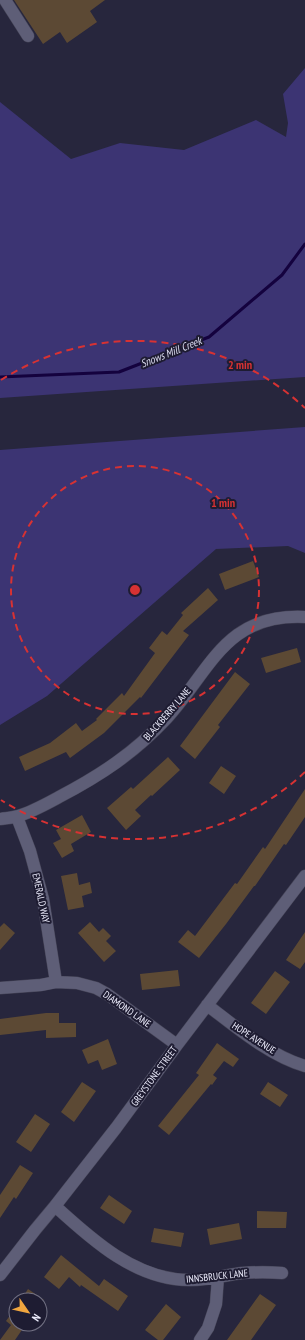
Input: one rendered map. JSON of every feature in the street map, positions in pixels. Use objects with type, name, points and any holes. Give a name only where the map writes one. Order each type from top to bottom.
[{"type":"street","points":[[5,0],[28,36]]},
{"type":"street","name":"BLACKBERRY LANE","points":[[0,819],[17,817],[42,806],[77,788],[110,768],[140,744],[167,718],[214,657],[242,631],[266,621],[292,617],[305,617]]},
{"type":"street","name":"EMERALD WAY","points":[[17,817],[30,851],[43,899],[56,982]]},
{"type":"street","name":"GREYSTONE STREET","points":[[0,1275],[116,1128],[305,876]]},
{"type":"street","name":"DIAMOND LANE","points":[[0,988],[41,985],[56,982],[77,983],[96,988],[107,994],[177,1045]]},
{"type":"street","name":"HOPE AVENUE","points":[[207,1005],[245,1034],[278,1054],[305,1066]]},
{"type":"street","name":"INNSBRUCK LANE","points":[[55,1206],[118,1257],[141,1269],[165,1277],[178,1280],[203,1279],[258,1272],[282,1273]]},
{"type":"street","points":[[200,1340],[208,1328],[216,1304],[218,1277]]},
{"type":"shaded area","points":[[305,68],[305,377],[0,398],[0,102],[71,159],[120,143],[184,150],[256,120],[286,137],[288,123],[283,94]]},
{"type":"shaded area","points":[[305,427],[305,553],[288,546],[216,549],[47,696],[0,725],[0,450]]},
{"type":"building","points":[[14,0],[105,0],[90,11],[97,22],[67,43],[60,32],[43,44]]},
{"type":"building","points":[[253,561],[259,577],[225,590],[219,574]]},
{"type":"building","points":[[208,588],[218,600],[183,631],[189,635],[141,698],[140,697],[104,733],[70,758],[66,752],[25,771],[19,757],[50,743],[76,723],[82,731],[97,720],[96,719],[122,693],[124,696],[155,653],[149,648],[162,631],[167,635],[183,615],[181,613]]},
{"type":"building","points":[[297,648],[301,662],[266,673],[261,658]]},
{"type":"building","points":[[235,672],[250,684],[218,725],[220,727],[195,759],[180,746]]},
{"type":"building","points":[[168,757],[180,770],[135,810],[141,816],[126,830],[107,808],[131,787],[133,789]]},
{"type":"building","points":[[221,766],[236,776],[224,794],[209,783]]},
{"type":"building","points":[[305,789],[305,817],[286,845],[284,844],[255,886],[199,958],[178,942],[188,930],[195,936],[235,883],[237,884],[263,847],[265,849]]},
{"type":"building","points":[[82,815],[91,832],[71,844],[74,851],[62,858],[53,843],[61,839],[56,830]]},
{"type":"building","points":[[77,873],[79,885],[90,882],[92,893],[82,896],[84,907],[68,910],[61,876]]},
{"type":"building","points":[[90,922],[99,932],[103,928],[111,936],[106,941],[116,951],[104,962],[78,933]]},
{"type":"building","points":[[4,923],[15,933],[0,950],[0,927]]},
{"type":"building","points":[[305,932],[305,962],[300,969],[286,960]]},
{"type":"building","points":[[178,970],[180,986],[142,990],[140,974]]},
{"type":"building","points":[[275,971],[290,982],[266,1014],[251,1003]]},
{"type":"building","points":[[46,1013],[59,1013],[59,1023],[76,1023],[76,1037],[46,1038],[46,1030],[0,1035],[0,1019]]},
{"type":"building","points":[[108,1039],[117,1064],[102,1070],[98,1060],[88,1064],[82,1050]]},
{"type":"building","points":[[217,1043],[239,1059],[233,1067],[224,1061],[213,1075],[217,1078],[212,1085],[211,1084],[169,1135],[158,1126],[199,1075],[196,1073]]},
{"type":"building","points":[[82,1082],[96,1091],[74,1122],[61,1112]]},
{"type":"building","points":[[268,1082],[288,1095],[280,1107],[260,1094]]},
{"type":"building","points":[[35,1114],[50,1124],[31,1152],[16,1142]]},
{"type":"building","points":[[20,1165],[33,1173],[16,1199],[14,1197],[0,1218],[0,1195]]},
{"type":"building","points":[[109,1195],[132,1211],[124,1224],[100,1208]]},
{"type":"building","points":[[257,1211],[287,1212],[286,1228],[257,1228]]},
{"type":"building","points":[[239,1223],[242,1239],[210,1245],[207,1229]]},
{"type":"building","points":[[154,1228],[184,1233],[181,1247],[151,1242]]},
{"type":"building","points":[[61,1255],[99,1286],[104,1279],[128,1296],[118,1311],[81,1285],[80,1287],[69,1277],[59,1289],[44,1277]]},
{"type":"building","points":[[260,1294],[276,1305],[251,1340],[227,1340]]},
{"type":"building","points":[[166,1304],[181,1317],[163,1340],[158,1340],[145,1330]]},
{"type":"building","points":[[8,1329],[8,1332],[20,1332],[15,1340],[0,1340]]},
{"type":"waterway","name":"Snows Mill Creek","points":[[0,377],[119,372],[209,337],[282,275],[305,244]]}]
